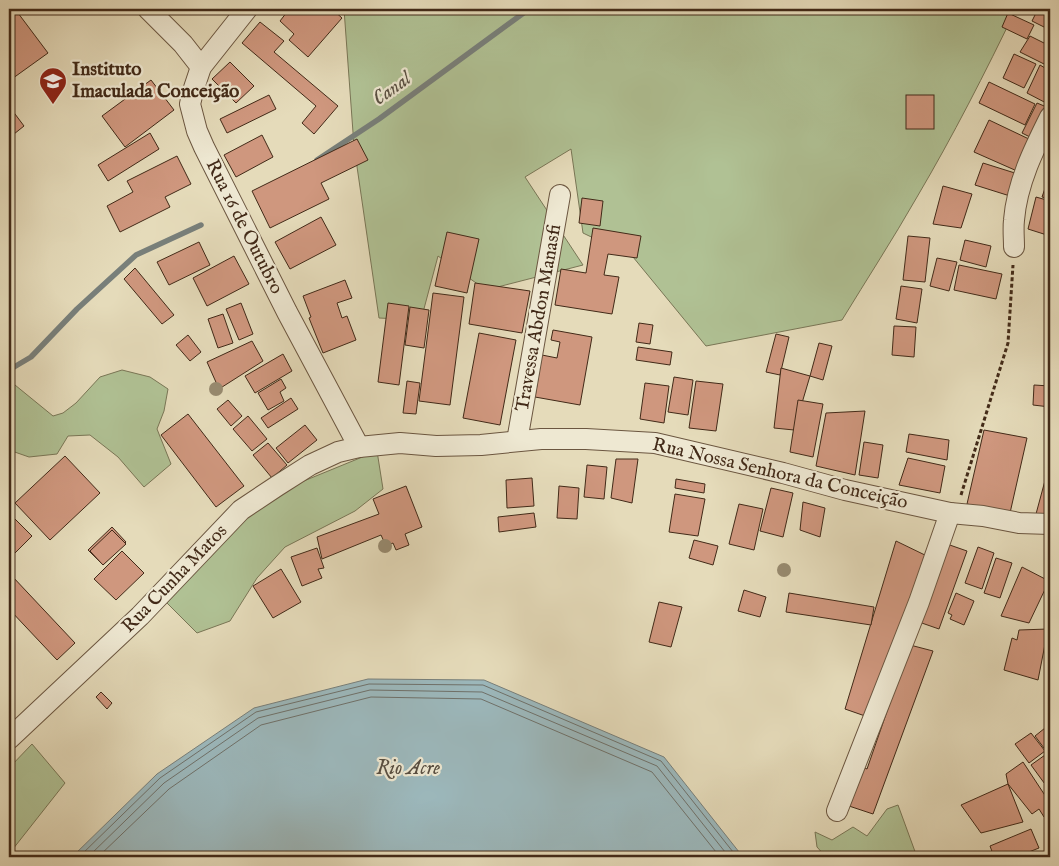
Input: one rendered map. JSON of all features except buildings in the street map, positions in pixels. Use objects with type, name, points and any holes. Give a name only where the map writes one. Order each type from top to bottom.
[{"type":"street","points":[[148,9],[183,44],[201,67]]},
{"type":"street","name":"Rua 16 de Outubro","points":[[247,9],[201,67],[190,104],[197,131],[204,147],[287,312],[359,447]]},
{"type":"street","points":[[1014,247],[1014,220],[1018,195],[1029,160],[1050,117]]},
{"type":"street","name":"Travessa Abdon Manasfi","points":[[517,441],[560,195]]},
{"type":"street","name":"Rua Nossa Senhora da Conceição","points":[[359,447],[400,442],[436,446],[480,445],[541,439],[586,439],[655,443],[783,473],[845,490],[953,513],[983,516],[1019,523],[1050,524]]},
{"type":"street","name":"Rua Cunha Matos","points":[[9,738],[140,616],[241,510],[310,465],[338,452],[359,447]]},
{"type":"street","points":[[837,811],[953,513]]},
{"type":"path","points":[[953,513],[1008,343],[1014,247]]},
{"type":"green space","points":[[344,9],[1016,9],[981,81],[943,151],[899,228],[842,320],[706,346],[633,257],[583,233],[571,149],[525,177],[583,265],[486,290],[438,256],[421,320],[379,318],[354,146]]},
{"type":"green space","points":[[122,370],[150,377],[168,389],[164,411],[157,429],[171,464],[144,487],[118,457],[90,435],[68,436],[57,454],[29,457],[9,450],[9,391],[15,385],[53,416],[63,413],[76,403],[100,377]]},
{"type":"green space","points":[[377,451],[383,489],[355,511],[285,547],[257,578],[230,621],[197,633],[165,601],[215,545],[272,494]]},
{"type":"green space","points":[[32,744],[65,783],[9,854],[9,768]]},
{"type":"green space","points":[[898,805],[917,857],[826,857],[817,847],[815,832],[832,840],[853,827],[867,836],[887,809]]},
{"type":"water","name":"Rio Acre","points":[[368,679],[484,680],[664,757],[743,857],[72,857],[157,774],[254,708]]},
{"type":"waterway","name":"Canal","points":[[317,160],[379,119],[529,9]]},
{"type":"waterway","points":[[9,370],[31,357],[77,309],[136,255],[201,225]]},
{"type":"place","name":"Instituto Imaculada Conceição","points":[[53,105]]}]
